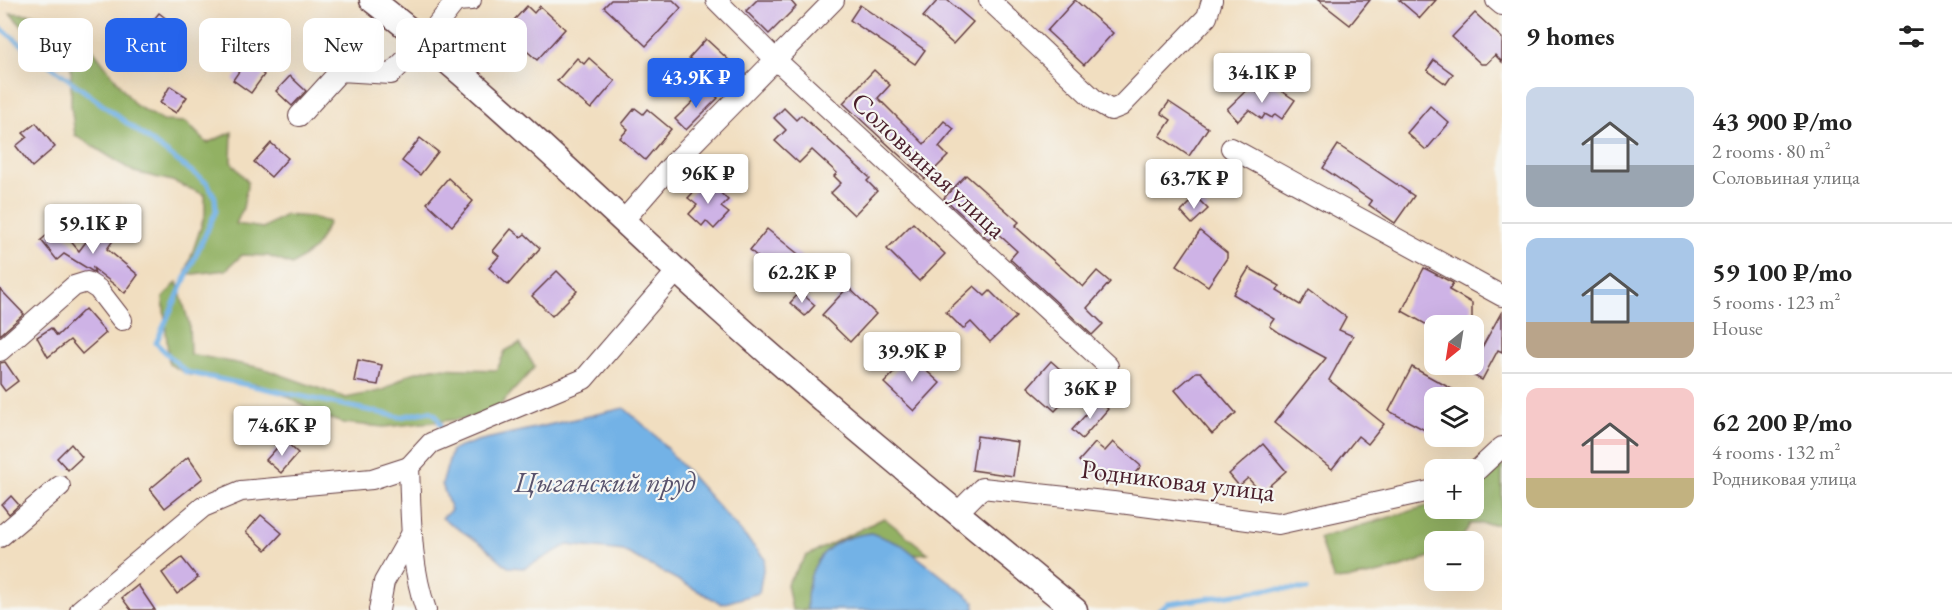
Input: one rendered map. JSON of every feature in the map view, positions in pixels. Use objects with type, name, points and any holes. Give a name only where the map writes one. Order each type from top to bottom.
[{"type":"main road","points":[[372,0],[396,18]]},
{"type":"main road","points":[[459,72],[677,271],[957,513],[1075,610]]},
{"type":"street","points":[[437,18],[445,5],[456,1],[471,0]]},
{"type":"street","name":"Соловьиная улица","points":[[716,0],[775,59],[1108,366]]},
{"type":"street","points":[[622,221],[669,168],[834,0]]},
{"type":"street","points":[[989,0],[1096,101],[1111,110],[1121,106],[1207,17],[1212,0]]},
{"type":"street","points":[[1497,0],[1502,5]]},
{"type":"street","points":[[299,116],[340,71],[391,74],[396,69]]},
{"type":"street","points":[[1231,148],[1502,296]]},
{"type":"street","points":[[80,610],[203,507],[241,491],[372,479],[409,467],[431,443],[584,379],[677,271]]},
{"type":"street","points":[[0,351],[74,286],[87,282],[98,289],[122,320]]},
{"type":"street","points":[[1484,464],[1502,447]]},
{"type":"street","points":[[409,467],[412,533],[419,590],[426,610]]},
{"type":"street","points":[[0,537],[60,486]]},
{"type":"street","name":"Родниковая улица","points":[[957,513],[982,488],[1113,502],[1278,524],[1424,492]]},
{"type":"street","points":[[379,610],[384,582],[412,533]]},
{"type":"green space","points":[[10,13],[42,15],[48,18],[18,18],[18,22]]},
{"type":"green space","points":[[93,49],[105,65],[105,72],[110,72],[135,105],[163,121],[186,122],[207,143],[232,132],[231,162],[248,182],[243,208],[236,224],[263,228],[285,215],[311,217],[329,222],[315,248],[292,265],[268,256],[242,255],[226,270],[185,275],[205,214],[205,195],[172,181],[134,172],[75,135],[71,106],[71,72],[93,72]]},
{"type":"green space","points":[[177,282],[189,323],[190,354],[262,368],[346,398],[384,390],[409,374],[433,368],[497,370],[505,351],[520,343],[535,367],[493,413],[462,419],[384,427],[343,423],[319,415],[287,396],[256,384],[234,384],[210,375],[189,375],[169,364],[163,298]]},
{"type":"green space","points":[[1502,461],[1502,524],[1470,524],[1466,531],[1424,531],[1424,559],[1385,572],[1334,580],[1319,538],[1424,507],[1424,519],[1484,519],[1484,480]]},
{"type":"green space","points":[[884,518],[928,553],[881,558],[818,610],[792,610],[787,584],[806,556]]},
{"type":"water","name":"Цыганский пруд","points":[[624,408],[654,434],[765,559],[759,593],[722,604],[624,551],[567,545],[525,568],[508,567],[484,546],[442,518],[451,510],[442,484],[452,450],[477,441]]},
{"type":"water","points":[[871,533],[902,545],[975,602],[974,610],[807,610],[810,580],[814,567],[821,557],[841,541]]},
{"type":"building","points":[[611,0],[673,0],[681,8],[646,46],[604,7]]},
{"type":"building","points":[[757,0],[790,0],[796,7],[769,34],[746,11]]},
{"type":"building","points":[[938,0],[947,0],[973,22],[953,44],[923,17]]},
{"type":"building","points":[[1075,0],[1113,33],[1084,65],[1047,31]]},
{"type":"building","points":[[1318,0],[1370,0],[1350,25]]},
{"type":"building","points":[[1399,0],[1436,0],[1420,18]]},
{"type":"building","points":[[860,5],[925,50],[915,64],[850,20]]},
{"type":"building","points":[[527,6],[534,13],[540,6],[565,29],[537,60],[527,51],[527,18],[516,18]]},
{"type":"building","points":[[159,13],[165,18],[155,18]]},
{"type":"building","points":[[1475,13],[1502,38],[1502,62],[1495,55],[1486,64],[1481,64],[1452,37]]},
{"type":"building","points":[[706,39],[731,62],[714,80],[689,58]]},
{"type":"building","points":[[577,58],[584,64],[589,58],[615,81],[591,109],[557,81]]},
{"type":"building","points":[[1434,60],[1453,74],[1446,84],[1427,70]]},
{"type":"building","points":[[874,70],[890,85],[878,98],[924,144],[944,121],[954,129],[939,147],[948,156],[925,179],[843,103]]},
{"type":"building","points":[[238,72],[260,72],[264,75],[251,93],[233,80]]},
{"type":"building","points":[[290,76],[306,91],[292,106],[276,91]]},
{"type":"building","points":[[1271,84],[1295,100],[1282,119],[1275,114],[1272,118],[1265,114],[1262,119],[1249,110],[1238,121],[1227,109],[1251,86],[1262,97]]},
{"type":"building","points":[[170,86],[187,97],[176,113],[160,103]]},
{"type":"building","points":[[707,88],[718,98],[686,130],[675,119]]},
{"type":"building","points":[[1169,102],[1208,128],[1189,156],[1160,136],[1171,120],[1161,113]]},
{"type":"building","points":[[1430,106],[1449,123],[1426,150],[1407,133]]},
{"type":"building","points":[[635,108],[643,114],[647,109],[671,129],[645,160],[620,138],[628,129],[622,124]]},
{"type":"building","points":[[784,108],[796,120],[801,115],[870,178],[867,181],[877,191],[854,215],[831,193],[841,183],[834,176],[837,173],[812,150],[799,163],[775,141],[786,130],[774,118]]},
{"type":"building","points":[[36,123],[55,147],[32,167],[16,146],[27,137],[23,133]]},
{"type":"building","points":[[420,138],[438,152],[420,175],[402,161]]},
{"type":"building","points":[[271,143],[288,158],[271,177],[254,162]]},
{"type":"building","points":[[1338,145],[1414,196],[1395,223],[1369,205],[1372,201],[1323,168]]},
{"type":"building","points":[[966,175],[1019,222],[1015,226],[1083,287],[1097,271],[1110,282],[1087,308],[1103,324],[1092,335],[1010,259],[1017,251],[996,232],[989,240],[944,198]]},
{"type":"building","points":[[448,178],[473,201],[452,226],[427,203]]},
{"type":"building","points":[[706,179],[728,200],[721,207],[729,213],[714,229],[706,221],[702,226],[689,214],[697,205],[688,198]]},
{"type":"building","points":[[1196,197],[1208,209],[1192,224],[1181,212]]},
{"type":"building","points":[[101,222],[117,235],[107,249],[138,275],[125,293],[93,268],[95,273],[64,254],[57,260],[41,240],[58,226],[79,251]]},
{"type":"building","points":[[913,223],[945,254],[919,281],[887,249]]},
{"type":"building","points":[[511,229],[521,237],[525,234],[540,248],[508,285],[489,268],[499,256],[493,251]]},
{"type":"building","points":[[767,229],[802,257],[780,284],[757,265],[761,260],[750,250]]},
{"type":"building","points":[[1200,231],[1227,253],[1227,258],[1208,286],[1177,265]]},
{"type":"building","points":[[1249,268],[1280,286],[1277,291],[1300,305],[1309,289],[1346,317],[1339,330],[1353,336],[1329,380],[1384,424],[1368,444],[1358,436],[1332,469],[1274,423],[1326,358],[1280,333],[1270,326],[1275,319],[1233,294]]},
{"type":"building","points":[[1424,268],[1453,283],[1449,290],[1472,303],[1472,315],[1424,315],[1424,323],[1402,311]]},
{"type":"building","points":[[557,271],[577,291],[552,316],[532,296]]},
{"type":"building","points":[[974,286],[985,296],[990,291],[1016,317],[990,342],[971,322],[963,329],[946,312]]},
{"type":"building","points":[[848,287],[876,314],[850,342],[822,315]]},
{"type":"building","points":[[0,289],[24,314],[0,335]]},
{"type":"building","points":[[800,292],[815,305],[805,316],[790,303]]},
{"type":"building","points":[[85,309],[106,333],[82,354],[70,340],[48,357],[37,337],[51,328],[57,336]]},
{"type":"building","points":[[1502,311],[1502,352],[1498,350],[1482,380],[1472,375],[1484,375],[1484,344]]},
{"type":"building","points":[[910,356],[940,383],[914,411],[884,383]]},
{"type":"building","points":[[358,360],[382,365],[378,385],[354,381]]},
{"type":"building","points":[[1051,361],[1079,386],[1055,411],[1028,387]]},
{"type":"building","points":[[5,362],[18,381],[5,391],[0,384],[0,363]]},
{"type":"building","points":[[1412,367],[1448,387],[1424,387],[1424,430],[1389,411]]},
{"type":"building","points":[[1196,372],[1201,372],[1236,413],[1212,434],[1175,390]]},
{"type":"building","points":[[1099,400],[1108,409],[1082,439],[1072,430]]},
{"type":"building","points":[[977,436],[1018,442],[1013,476],[972,470]]},
{"type":"building","points":[[284,440],[298,453],[281,473],[266,460]]},
{"type":"building","points":[[1113,442],[1141,466],[1130,479],[1125,474],[1117,483],[1105,474],[1100,479],[1079,461],[1095,443],[1105,451]]},
{"type":"building","points":[[71,444],[82,457],[68,470],[57,458]]},
{"type":"building","points":[[1263,444],[1286,471],[1261,493],[1248,478],[1239,486],[1229,474]]},
{"type":"building","points":[[188,457],[203,478],[165,508],[150,489]]},
{"type":"building","points":[[11,496],[19,505],[9,514],[2,505]]},
{"type":"building","points":[[261,515],[282,533],[266,550],[246,532]]},
{"type":"building","points":[[182,558],[198,578],[177,594],[162,573]]},
{"type":"building","points":[[138,585],[155,610],[131,610],[122,598]]},
{"type":"waterway","points":[[0,28],[207,183],[215,197],[216,211],[156,343],[186,372],[400,417],[430,411],[436,415],[441,425]]},
{"type":"waterway","points":[[1159,610],[1168,604],[1270,589],[1307,589]]}]
